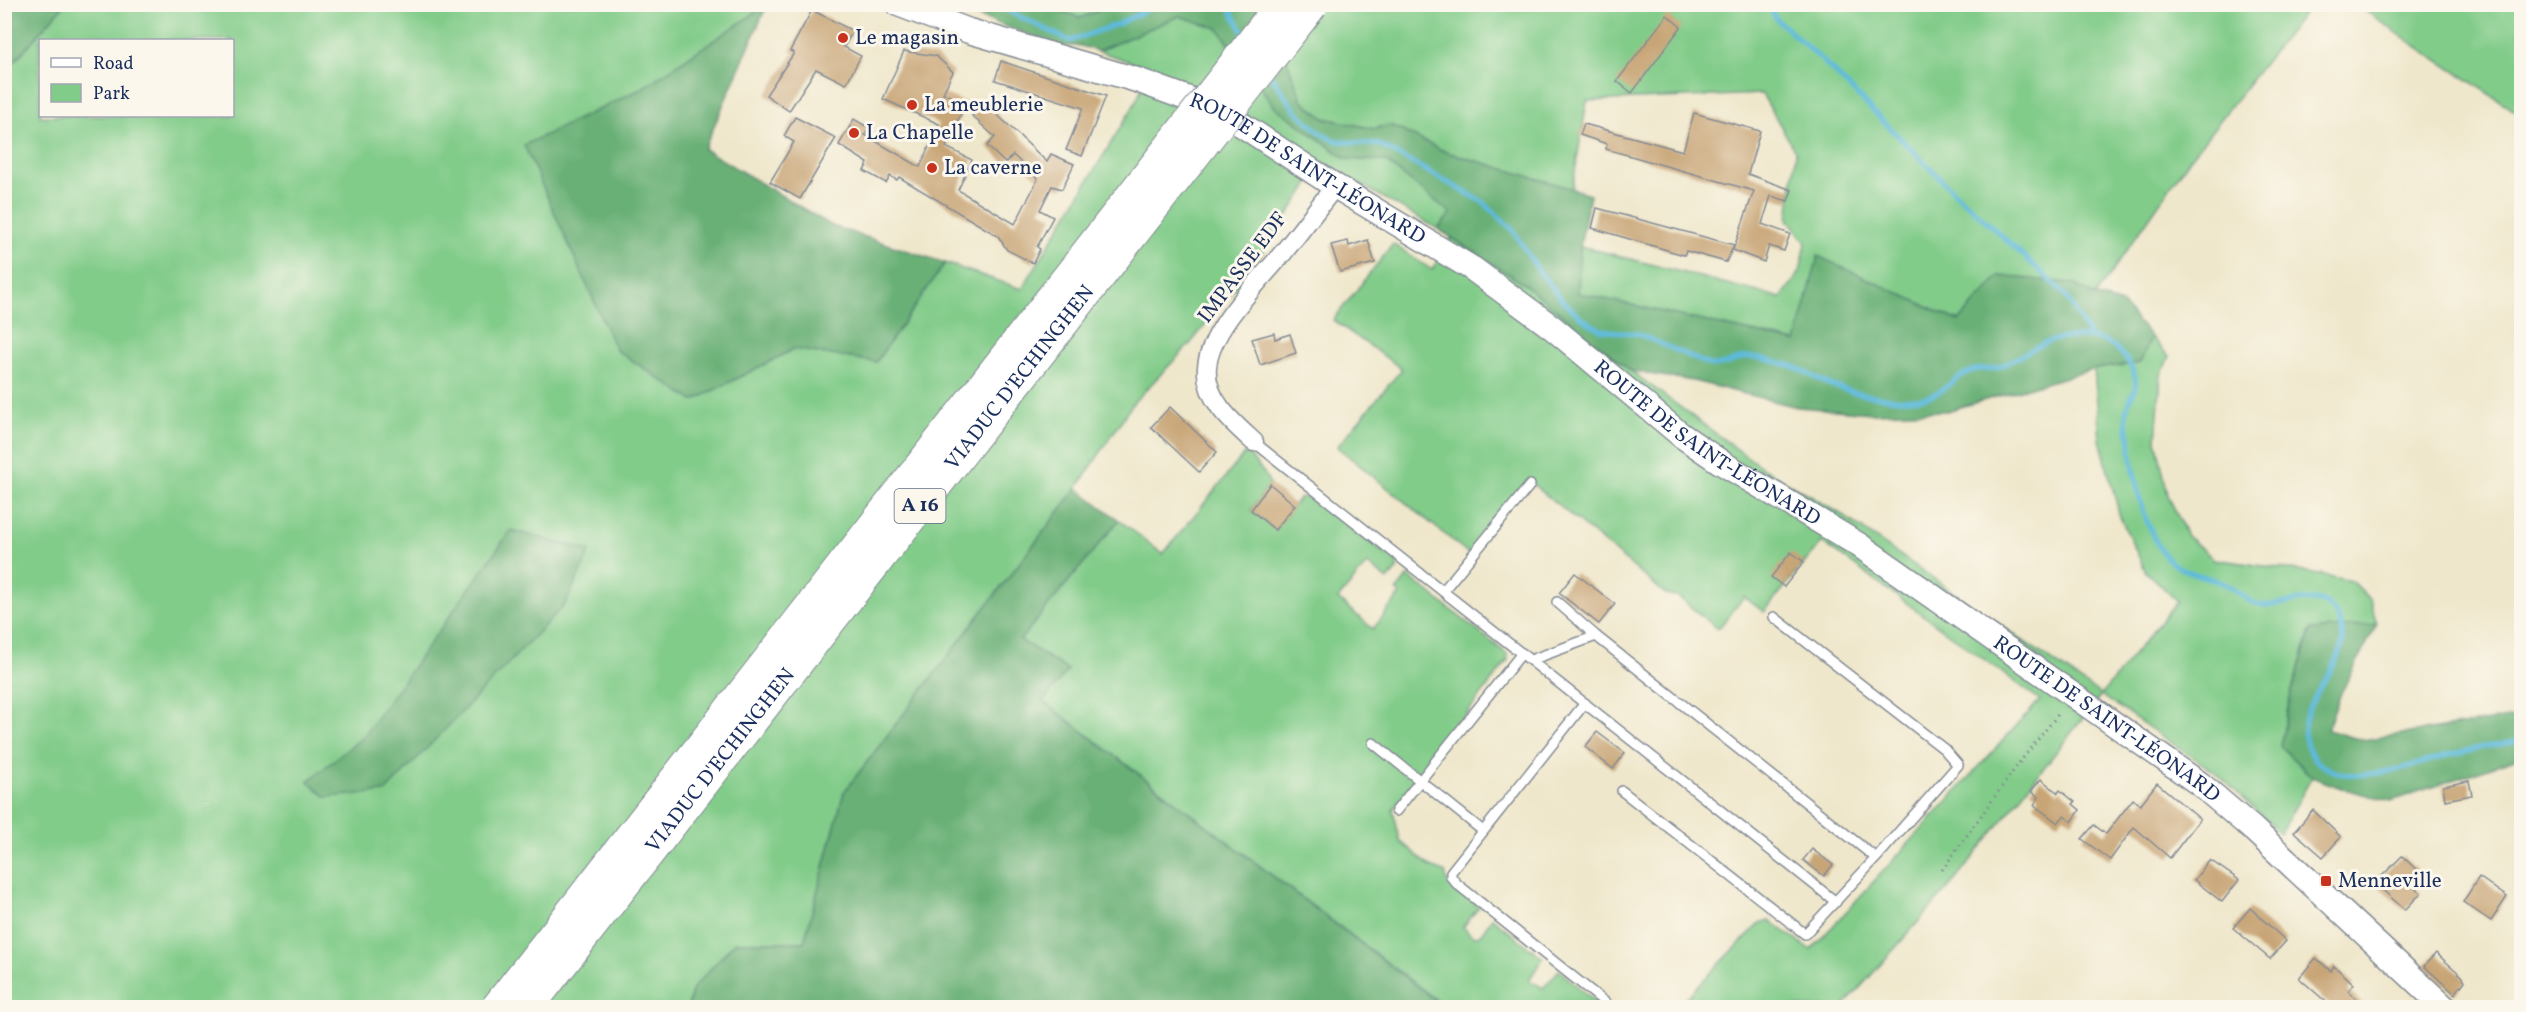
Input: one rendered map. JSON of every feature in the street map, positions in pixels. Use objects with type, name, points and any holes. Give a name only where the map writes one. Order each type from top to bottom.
[{"type":"highway","name":"VIADUC D'ECHINGHEN","points":[[497,1008],[1282,4]]},
{"type":"highway","name":"VIADUC D'ECHINGHEN","points":[[527,1008],[1312,4]]},
{"type":"street","name":"ROUTE DE SAINT-LÉONARD","points":[[898,4],[969,31],[1137,80],[1208,106],[1259,135],[1335,186],[1420,236],[1501,289],[1552,328],[1681,435],[1722,463],[1859,545],[2072,696],[2183,771],[2217,797],[2445,1008]]},
{"type":"street","name":"IMPASSE EDF","points":[[1254,442],[1230,420],[1218,404],[1210,386],[1207,368],[1214,343],[1235,312],[1335,186]]},
{"type":"lane","points":[[1254,442],[1836,902]]},
{"type":"lane","points":[[1443,591],[1530,485]]},
{"type":"lane","points":[[1557,602],[1596,636],[1876,858]]},
{"type":"lane","points":[[1622,791],[1804,934],[1809,932],[1958,765],[1944,749],[1774,617]]},
{"type":"lane","points":[[1531,660],[1596,636]]},
{"type":"lane","points":[[1396,812],[1522,653]]},
{"type":"lane","points":[[1585,703],[1451,872],[1451,877],[1612,1008]]},
{"type":"lane","points":[[1373,743],[1483,831]]},
{"type":"path","points":[[1942,870],[2019,763],[2072,696]]},
{"type":"green space","points":[[4,5],[64,5],[5,72]]},
{"type":"green space","points":[[64,5],[767,5],[639,90],[524,145],[693,401],[794,349],[876,362],[945,263],[1022,289],[1136,102],[1149,68],[1098,51],[1179,16],[1218,28],[1274,106],[1346,159],[1385,161],[1451,213],[1438,229],[1323,163],[1258,259],[1191,343],[1133,403],[1077,488],[844,792],[804,942],[735,942],[693,988],[688,1007],[5,1008],[5,72]],"holes":[[[363,737],[326,797],[309,781]]]},
{"type":"green space","points":[[767,5],[704,149],[832,226],[945,263],[876,362],[794,349],[693,401],[616,350],[524,145],[639,90]]},
{"type":"green space","points":[[947,5],[1047,5],[1080,18],[1114,5],[1255,5],[1287,61],[1302,100],[1324,118],[1374,129],[1390,125],[1446,152],[1590,194],[1580,246],[1578,293],[1796,342],[1818,256],[1959,321],[1999,276],[2071,283],[2095,296],[2122,304],[2151,337],[2140,363],[2094,369],[1947,411],[1872,413],[1797,407],[1693,381],[1631,371],[1524,284],[1438,229],[1451,213],[1385,161],[1347,159],[1274,106],[1218,28],[1179,16],[1098,51],[1081,46],[1060,46]]},
{"type":"green space","points":[[1047,5],[1114,5],[1080,18]]},
{"type":"green space","points":[[1255,5],[2310,5],[2189,160],[2095,296],[2071,283],[2000,276],[1959,321],[1819,257],[1796,342],[1578,293],[1580,246],[1781,298],[1800,272],[1806,243],[1788,219],[1796,152],[1762,94],[1587,101],[1572,189],[1446,152],[1390,125],[1374,129],[1324,118],[1302,100],[1287,61]]},
{"type":"green space","points":[[2357,5],[2521,5],[2521,115],[2416,46]]},
{"type":"green space","points":[[1451,238],[1524,284],[1631,371],[1760,466],[1839,513],[2101,695],[1957,878],[1843,1007],[1677,1007],[1761,922],[1770,921],[1811,950],[2040,700],[1822,542],[1764,612],[1744,597],[1718,629],[1677,596],[1667,595],[1528,480],[1469,554],[1337,447],[1402,369],[1333,320],[1393,244],[1432,270]]},
{"type":"green space","points":[[2151,337],[2169,357],[2161,374],[2156,440],[2168,495],[2187,536],[2214,559],[2320,574],[2351,581],[2370,600],[2377,624],[2310,631],[2291,694],[2280,746],[2312,777],[2280,833],[2216,773],[2101,695],[2177,601],[2146,572],[2120,517],[2100,439],[2094,369],[2140,363]]},
{"type":"green space","points":[[1246,452],[1270,484],[1251,510],[1275,530],[1300,497],[1310,498],[1397,562],[1397,569],[1388,580],[1367,564],[1338,599],[1373,629],[1400,595],[1397,590],[1408,576],[1507,654],[1508,660],[1393,810],[1400,841],[1431,867],[1445,872],[1447,881],[1479,907],[1463,927],[1473,937],[1480,935],[1492,918],[1543,958],[1529,980],[1543,988],[1559,970],[1601,1007],[1442,1007],[1443,1005],[1043,701],[1020,640],[1119,520],[1163,554]]},
{"type":"green space","points":[[1077,488],[1119,520],[1020,640],[1068,670],[1043,701],[1443,1006],[688,1007],[693,988],[735,942],[804,942],[844,792]]},
{"type":"green space","points":[[511,530],[590,551],[566,603],[385,792],[326,797],[308,781],[363,737]]},
{"type":"green space","points":[[2377,624],[2341,693],[2327,730],[2362,740],[2521,716],[2521,757],[2391,801],[2344,789],[2312,777],[2280,746],[2291,694],[2311,630]]},
{"type":"building","points":[[812,10],[853,31],[844,47],[861,56],[846,84],[816,69],[789,111],[766,95],[794,53],[790,51]]},
{"type":"building","points":[[1667,15],[1681,27],[1632,93],[1617,81]]},
{"type":"building","points":[[904,51],[936,56],[953,72],[943,93],[966,103],[946,147],[972,160],[958,190],[1015,224],[1038,179],[1013,155],[1005,163],[987,146],[995,137],[972,116],[984,102],[1047,162],[1051,154],[1074,164],[1062,189],[1052,186],[1040,210],[1053,217],[1037,247],[1040,249],[1033,263],[1007,250],[998,236],[899,177],[897,180],[890,176],[886,183],[864,171],[868,163],[839,145],[854,119],[869,128],[865,135],[920,167],[939,124],[883,99]]},
{"type":"building","points":[[1001,61],[1106,96],[1082,156],[1066,150],[1083,108],[995,80]]},
{"type":"building","points":[[1694,113],[1760,131],[1748,174],[1792,190],[1788,201],[1771,196],[1762,224],[1790,234],[1784,251],[1769,246],[1764,262],[1733,250],[1754,191],[1606,149],[1607,144],[1580,135],[1584,124],[1683,151]]},
{"type":"building","points":[[795,117],[836,138],[800,199],[770,182],[794,142],[784,136]]},
{"type":"building","points":[[1597,208],[1734,245],[1726,262],[1686,251],[1684,255],[1592,228]]},
{"type":"building","points":[[1368,240],[1375,263],[1340,272],[1331,245],[1348,241],[1349,246]]},
{"type":"building","points":[[1274,333],[1275,339],[1290,334],[1296,353],[1260,365],[1252,339]]},
{"type":"building","points":[[1170,407],[1217,452],[1199,472],[1151,427]]},
{"type":"building","points":[[1270,484],[1295,505],[1275,530],[1251,510]]},
{"type":"building","points":[[1791,552],[1804,562],[1784,587],[1771,577]]},
{"type":"building","points":[[1575,573],[1615,604],[1599,624],[1559,593]]},
{"type":"building","points":[[1597,732],[1625,753],[1613,769],[1585,747]]},
{"type":"building","points":[[2041,779],[2058,793],[2060,790],[2075,802],[2073,804],[2080,810],[2072,822],[2064,816],[2058,823],[2034,805],[2039,797],[2031,791]]},
{"type":"building","points":[[2469,781],[2472,795],[2445,800],[2443,786]]},
{"type":"building","points":[[2157,783],[2200,819],[2170,858],[2134,827],[2110,860],[2082,839],[2094,825],[2106,834],[2133,799],[2140,805]]},
{"type":"building","points":[[2313,810],[2341,837],[2323,857],[2294,832]]},
{"type":"building","points":[[1812,849],[1833,865],[1824,876],[1803,860]]},
{"type":"building","points":[[2402,856],[2418,871],[2408,881],[2421,893],[2405,910],[2375,883]]},
{"type":"building","points":[[2210,860],[2239,880],[2222,902],[2194,880]]},
{"type":"building","points":[[2479,877],[2507,897],[2491,921],[2463,902]]},
{"type":"building","points":[[2250,908],[2286,941],[2270,959],[2233,928]]},
{"type":"building","points":[[2436,953],[2465,981],[2455,994],[2424,966]]},
{"type":"building","points":[[2316,958],[2331,971],[2334,966],[2354,984],[2348,991],[2367,1008],[2333,1008],[2299,978]]},
{"type":"waterway","points":[[994,4],[1070,41],[1118,24],[1159,4]]},
{"type":"waterway","points":[[1227,4],[1245,35]]},
{"type":"waterway","points":[[1767,4],[1777,20],[1822,60],[1951,189],[2064,293],[2091,338]]},
{"type":"waterway","points":[[1271,76],[1296,111],[1322,134],[1337,141],[1380,145],[1483,202],[1512,229],[1538,270],[1563,301],[1583,319],[1601,330],[1638,334],[1712,366],[1756,357],[1794,367],[1845,390],[1906,399],[1935,394],[1966,373],[2002,366],[2044,343],[2086,337],[2110,344],[2126,358],[2135,377],[2135,387],[2126,415],[2133,464],[2138,493],[2147,521],[2152,535],[2166,557],[2182,569],[2225,584],[2258,604],[2271,605],[2309,600],[2326,604],[2333,610],[2342,628],[2342,646],[2307,713],[2304,731],[2309,750],[2320,764],[2336,772],[2356,775],[2377,773],[2464,751],[2522,741]]},
{"type":"place","name":"Le magasin","points":[[843,38]]},
{"type":"place","name":"La meublerie","points":[[912,105]]},
{"type":"place","name":"La Chapelle","points":[[854,133]]},
{"type":"place","name":"La caverne","points":[[932,168]]},
{"type":"place","name":"Menneville","points":[[2326,881]]}]
